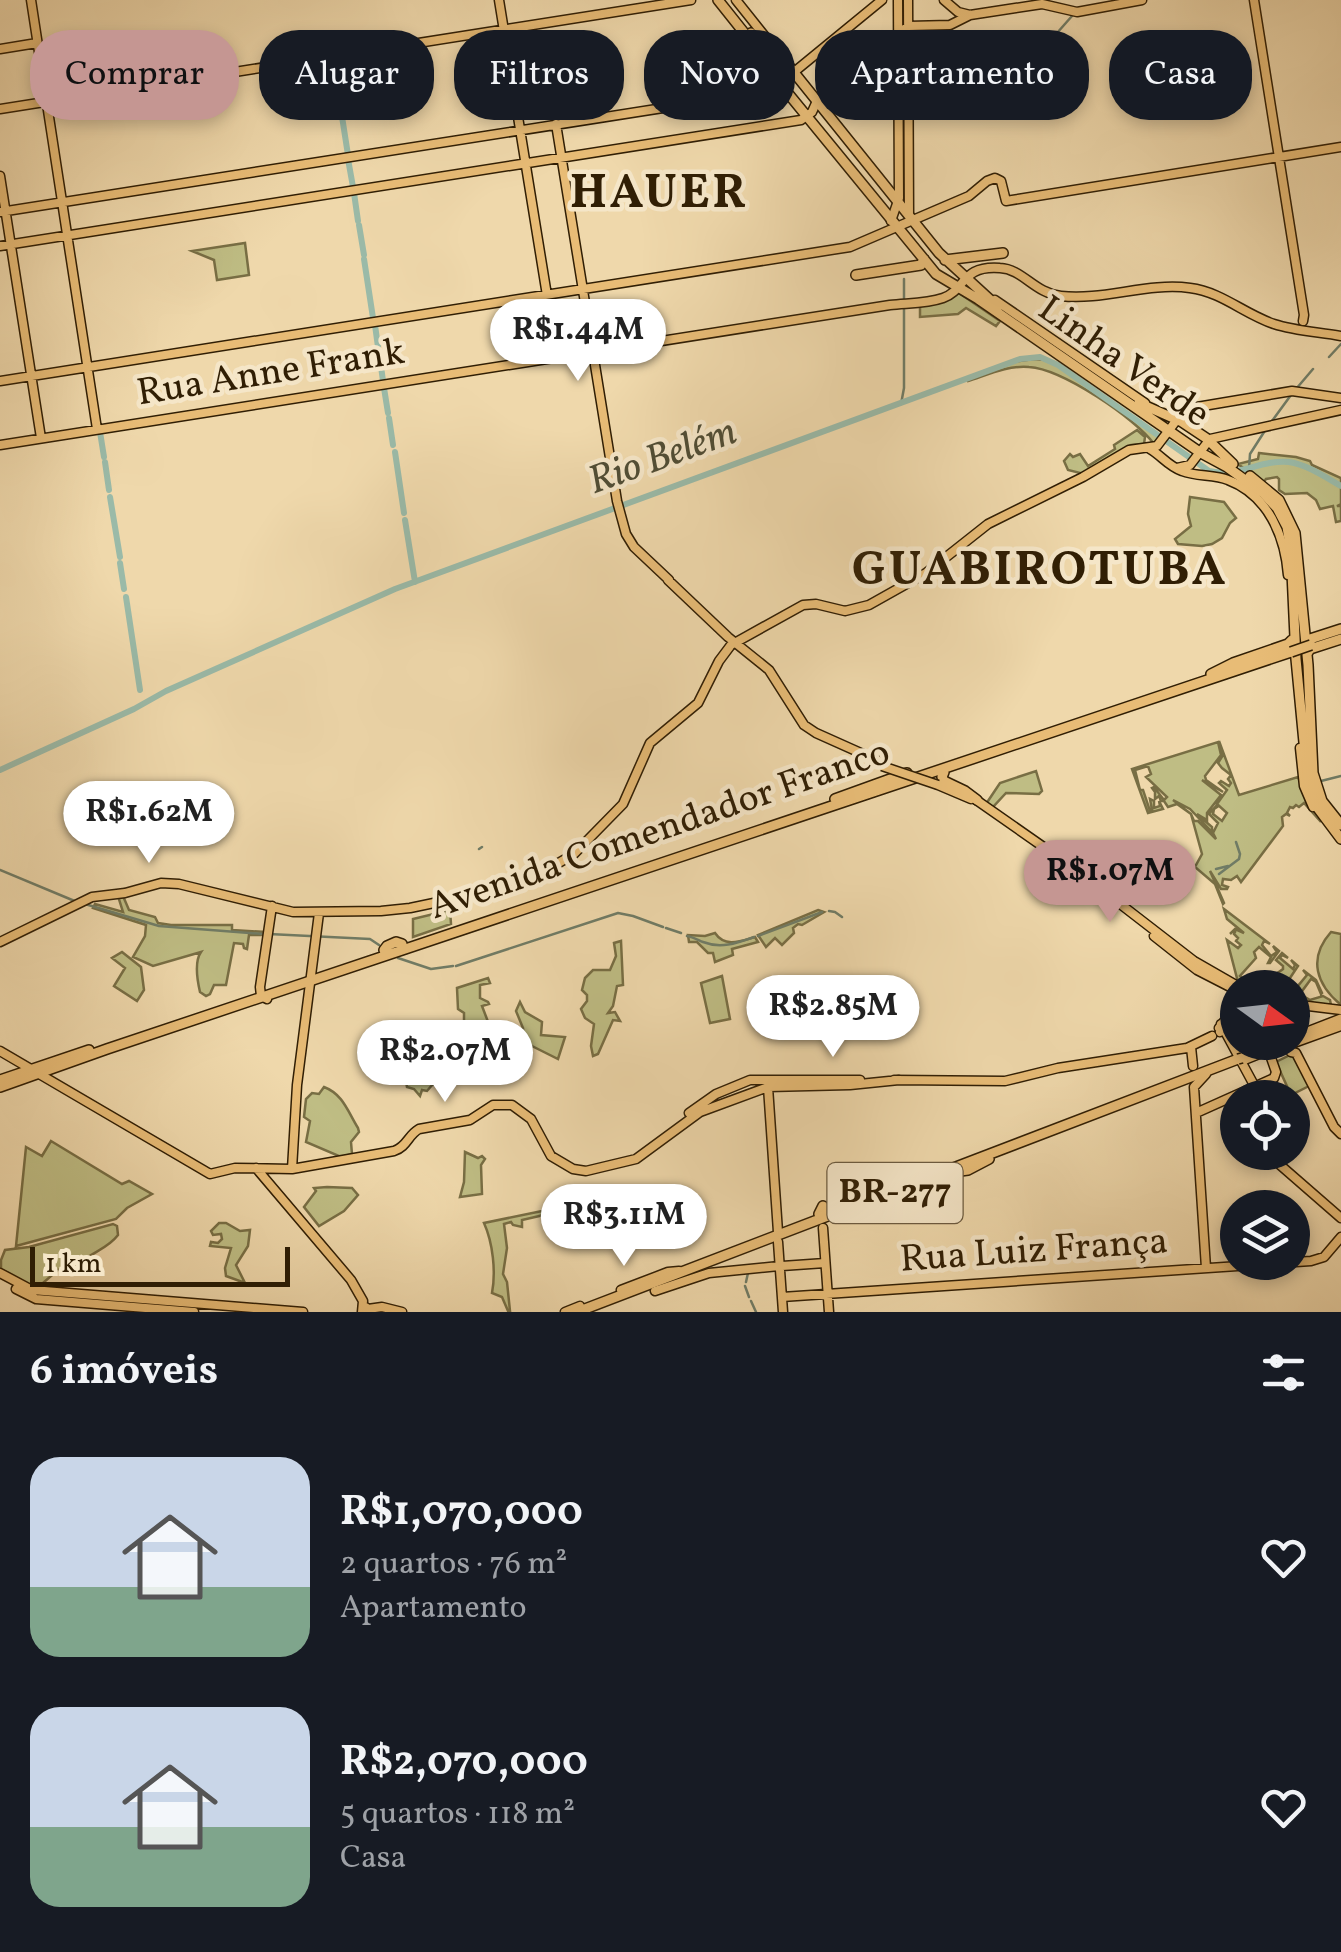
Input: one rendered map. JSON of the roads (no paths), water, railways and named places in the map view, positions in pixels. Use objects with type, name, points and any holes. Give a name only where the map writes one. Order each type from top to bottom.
[{"type":"highway","name":"Linha Verde","points":[[718,0],[748,30]]},
{"type":"highway","name":"Linha Verde","points":[[718,0],[742,30]]},
{"type":"highway","name":"Linha Verde","points":[[795,73],[815,100]]},
{"type":"highway","name":"Linha Verde","points":[[795,102],[945,260],[960,283],[1168,432],[1196,457],[1238,471],[1279,500],[1297,545],[1309,643],[1314,778],[1341,839]]},
{"type":"highway","name":"Linha Verde","points":[[830,120],[900,212],[924,260],[936,274],[981,292],[1144,406],[1176,419],[1208,440],[1281,515],[1290,537],[1309,788],[1317,807],[1336,824]]},
{"type":"highway","points":[[945,260],[1002,253]]},
{"type":"highway","points":[[856,275],[921,265],[924,260]]},
{"type":"highway","points":[[1290,614],[1294,586]]},
{"type":"highway","points":[[1305,620],[1309,643]]},
{"type":"highway","name":"Avenida Comendador Franco","points":[[729,837],[984,755],[1127,702],[1232,672],[1341,632]]},
{"type":"highway","name":"Avenida Comendador Franco","points":[[3,1083],[651,864],[887,779],[1110,713],[1211,674],[1292,649]]},
{"type":"highway","points":[[1295,691],[1302,716]]},
{"type":"highway","points":[[1110,713],[1127,702]]},
{"type":"highway","points":[[886,787],[920,781],[984,755]]},
{"type":"highway","points":[[899,768],[914,773]]},
{"type":"highway","points":[[944,772],[944,781],[977,800]]},
{"type":"highway","name":"Avenida Comendador Franco","points":[[379,954],[396,942],[402,944],[443,933]]},
{"type":"highway","name":"BR-277","points":[[1310,1033],[1341,1022]]},
{"type":"highway","name":"BR-277","points":[[1310,1036],[1341,1022]]},
{"type":"highway","name":"BR-277","points":[[827,1213],[979,1166],[1002,1152],[1238,1060]]},
{"type":"highway","points":[[1174,1084],[1193,1066],[1206,1073]]},
{"type":"highway","name":"BR-277","points":[[591,1308],[808,1225],[827,1213],[1206,1073]]},
{"type":"highway","points":[[964,1159],[1018,1142]]},
{"type":"highway","points":[[808,1225],[827,1213]]},
{"type":"highway","points":[[808,1225],[822,1228],[827,1213]]},
{"type":"highway","points":[[677,1282],[684,1272]]},
{"type":"highway","name":"BR-277","points":[[591,1308],[647,1287]]},
{"type":"main road","points":[[30,0],[35,30]]},
{"type":"main road","points":[[499,0],[504,30],[691,0]]},
{"type":"main road","points":[[736,0],[760,30]]},
{"type":"main road","points":[[795,71],[882,0]]},
{"type":"main road","points":[[944,0],[964,16]]},
{"type":"main road","points":[[912,30],[948,26],[964,16],[1042,4],[1077,11],[1142,0]]},
{"type":"main road","points":[[1254,0],[1305,323]]},
{"type":"main road","points":[[903,1],[903,30]]},
{"type":"main road","points":[[239,72],[454,38]]},
{"type":"main road","points":[[0,49],[30,44]]},
{"type":"main road","points":[[0,246],[800,120],[807,117],[815,104]]},
{"type":"main road","points":[[0,110],[30,105]]},
{"type":"main road","points":[[3,211],[644,111]]},
{"type":"main road","points":[[49,120],[97,429]]},
{"type":"main road","points":[[518,120],[557,357]]},
{"type":"main road","points":[[900,212],[904,120]]},
{"type":"main road","points":[[556,124],[618,507],[631,542],[734,643],[774,676],[800,722],[883,764],[977,800],[1186,958],[1220,978]]},
{"type":"main road","points":[[900,212],[904,130]]},
{"type":"main road","points":[[0,381],[434,316],[850,247],[878,236],[900,212],[969,196],[997,178],[1006,200],[1341,147]]},
{"type":"main road","points":[[0,176],[41,438]]},
{"type":"main road","name":"Rua Anne Frank","points":[[0,444],[934,300],[947,296],[976,271],[1000,268],[1016,272],[1039,290],[1068,296],[1172,286],[1192,288],[1222,296],[1277,325],[1305,323],[1341,336]]},
{"type":"main road","points":[[0,942],[104,894],[167,882],[295,912],[319,913],[418,906],[498,888],[562,862],[623,804],[650,744],[698,704],[734,643],[803,605],[848,610],[872,604],[927,572],[989,524],[1131,448],[1161,443],[1186,409],[1292,392],[1341,398]]},
{"type":"main road","points":[[1174,468],[1186,467],[1208,440],[1341,410]]},
{"type":"main road","points":[[1161,443],[1162,459]]},
{"type":"main road","points":[[1146,447],[1174,468],[1230,480],[1269,513],[1280,531],[1286,550],[1304,786],[1315,811],[1336,824]]},
{"type":"main road","points":[[1292,525],[1299,543],[1305,620]]},
{"type":"main road","points":[[939,784],[974,801],[1058,859]]},
{"type":"main road","points":[[263,996],[272,907]]},
{"type":"main road","points":[[292,1169],[297,1085],[319,913]]},
{"type":"main road","points":[[1310,1007],[1341,1010]]},
{"type":"main road","points":[[1317,1029],[1330,1008]]},
{"type":"main road","points":[[1310,1009],[1321,1011],[1325,1018]]},
{"type":"main road","points":[[0,1052],[206,1173],[236,1168],[292,1169],[396,1150],[419,1130],[470,1120],[487,1107],[502,1104],[515,1106],[526,1114],[547,1151],[573,1169],[586,1171],[641,1157],[700,1112],[768,1082],[992,1082],[1193,1046],[1220,1031]]},
{"type":"main road","points":[[1193,1046],[1193,1066]]},
{"type":"main road","points":[[1267,1080],[1276,1075],[1281,1060]]},
{"type":"main road","points":[[1294,1060],[1341,1134]]},
{"type":"main road","points":[[1206,1073],[1194,1087],[1206,1268]]},
{"type":"main road","points":[[768,1082],[783,1312]]},
{"type":"main road","points":[[1196,1113],[1220,1102]]},
{"type":"main road","points":[[257,1170],[351,1280],[367,1305],[402,1312]]},
{"type":"main road","points":[[1290,1170],[1341,1218]]},
{"type":"main road","points":[[822,1228],[829,1312]]},
{"type":"main road","name":"Rua Luiz França","points":[[782,1298],[1314,1261],[1324,1257],[1341,1238]]},
{"type":"main road","points":[[647,1287],[718,1272],[825,1263]]},
{"type":"main road","points":[[3,1278],[52,1296],[197,1309],[303,1312]]},
{"type":"main road","points":[[3,1278],[36,1299],[52,1296]]},
{"type":"main road","name":"BR-277","points":[[565,1312],[591,1308]]},
{"type":"waterway","points":[[1060,30],[1072,16]]},
{"type":"waterway","points":[[343,120],[348,155]]},
{"type":"waterway","points":[[904,120],[904,201]]},
{"type":"waterway","points":[[348,159],[353,187]]},
{"type":"waterway","points":[[354,193],[358,221]]},
{"type":"waterway","points":[[359,225],[364,255]]},
{"type":"waterway","points":[[364,259],[373,318]]},
{"type":"waterway","points":[[904,279],[904,300]]},
{"type":"waterway","points":[[901,404],[904,307]]},
{"type":"waterway","points":[[375,325],[378,347]]},
{"type":"waterway","points":[[1329,357],[1341,344]]},
{"type":"waterway","name":"Rio Belém","points":[[0,770],[395,589],[1020,359],[1040,357],[1058,365],[1209,471],[1230,472],[1289,462],[1341,486]]},
{"type":"waterway","points":[[380,359],[383,381]]},
{"type":"waterway","points":[[1296,389],[1313,369]]},
{"type":"waterway","points":[[384,388],[388,413]]},
{"type":"waterway","points":[[1272,421],[1291,395]]},
{"type":"waterway","points":[[389,418],[393,445]]},
{"type":"waterway","points":[[1249,469],[1250,454],[1266,429]]},
{"type":"waterway","points":[[100,432],[104,457]]},
{"type":"waterway","points":[[395,452],[404,513]]},
{"type":"waterway","points":[[105,462],[109,490]]},
{"type":"waterway","points":[[110,497],[120,557]]},
{"type":"waterway","points":[[405,520],[415,582]]},
{"type":"waterway","points":[[120,563],[124,589]]},
{"type":"waterway","points":[[126,597],[140,690]]},
{"type":"waterway","points":[[1321,781],[1341,776]]},
{"type":"waterway","points":[[1219,874],[1239,859],[1236,842]]},
{"type":"waterway","points":[[1216,869],[1228,866]]},
{"type":"waterway","points":[[0,870],[77,902]]},
{"type":"waterway","points":[[85,904],[159,926],[263,934]]},
{"type":"waterway","points":[[829,911],[842,917]]},
{"type":"waterway","points":[[758,936],[822,912]]},
{"type":"waterway","points":[[456,966],[618,913],[663,927]]},
{"type":"waterway","points":[[666,928],[681,933]]},
{"type":"waterway","points":[[269,934],[370,939],[379,945]]},
{"type":"waterway","points":[[687,936],[716,945],[754,937]]},
{"type":"waterway","points":[[398,958],[431,969],[453,966]]},
{"type":"waterway","points":[[746,1282],[748,1273]]},
{"type":"waterway","points":[[745,1286],[749,1297]]},
{"type":"waterway","points":[[751,1301],[756,1312]]},
{"type":"district","name":"HAUER","points":[[659,194]]},
{"type":"district","name":"GUABIROTUBA","points":[[1040,571]]}]
